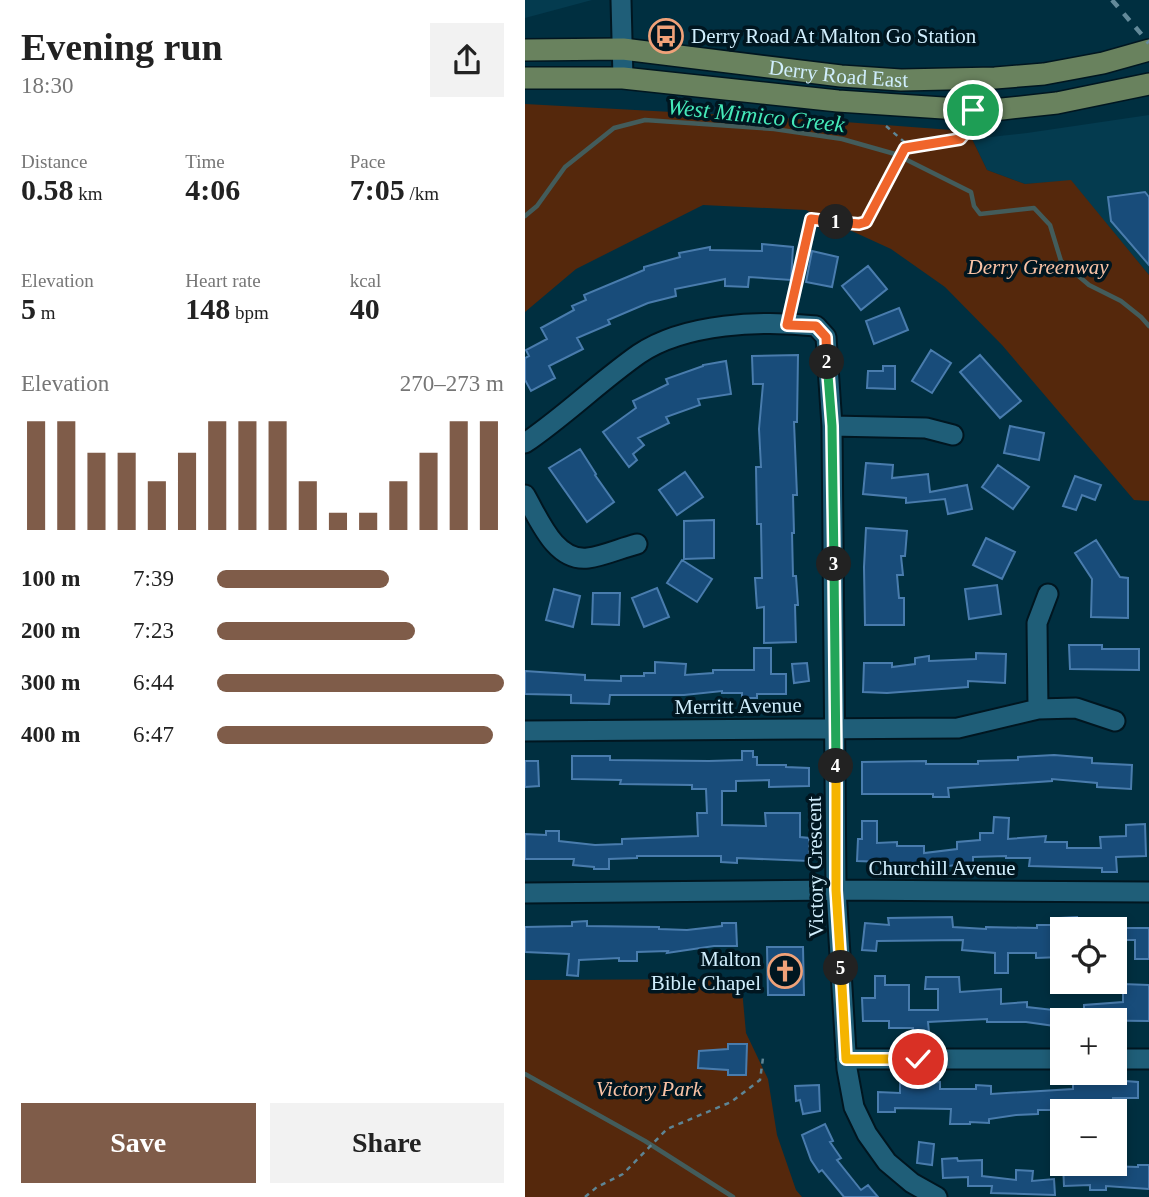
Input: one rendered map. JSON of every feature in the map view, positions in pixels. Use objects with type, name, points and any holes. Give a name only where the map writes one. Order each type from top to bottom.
[{"type":"main road","name":"Derry Road East","points":[[525,50],[623,49],[841,76],[901,80],[1044,74],[1103,63],[1149,50]]},
{"type":"main road","name":"Derry Road East","points":[[525,78],[623,78],[838,101],[973,110],[1057,103],[1149,84]]},
{"type":"street","points":[[621,0],[623,78]]},
{"type":"street","name":"Victory Crescent","points":[[525,443],[561,418],[641,353],[691,331],[718,326],[816,326],[826,337],[832,426],[836,890],[846,1059],[854,1107],[867,1134],[887,1162],[912,1183],[937,1197]]},
{"type":"street","points":[[832,426],[926,428],[953,435]]},
{"type":"street","points":[[525,495],[552,540],[573,557],[589,558],[637,544]]},
{"type":"street","points":[[1038,709],[1037,622],[1048,594]]},
{"type":"street","name":"Merritt Avenue","points":[[525,731],[958,728],[1038,709],[1076,708],[1115,721]]},
{"type":"street","name":"Churchill Avenue","points":[[525,893],[836,890],[1149,892]]},
{"type":"street","points":[[846,1059],[1050,1059]]},
{"type":"street","points":[[1127,1059],[1149,1059]]},
{"type":"path","points":[[787,325],[811,219],[859,224],[866,222],[896,163],[908,148],[960,139],[965,133],[973,110]]},
{"type":"path","points":[[886,126],[908,148]]},
{"type":"path","points":[[585,1197],[597,1187],[623,1174],[672,1125],[731,1102],[751,1089],[760,1080],[762,1059]]},
{"type":"shaded area","points":[[525,0],[592,0],[525,18]]},
{"type":"shaded area","points":[[1149,115],[1149,275],[1071,181],[1025,184],[987,170],[972,139],[1027,133]]},
{"type":"green space","name":"Derry Greenway","points":[[525,104],[965,131],[972,139],[987,170],[1025,184],[1071,180],[1149,275],[1149,501],[1134,500],[1002,345],[945,287],[891,249],[806,210],[703,205],[576,269],[525,312]]},
{"type":"green space","name":"Victory Park","points":[[741,979],[746,1033],[768,1079],[777,1135],[796,1190],[802,1197],[525,1197],[525,980]]},
{"type":"building","points":[[1145,192],[1149,197],[1149,265],[1111,221],[1108,197]]},
{"type":"building","points":[[762,244],[793,247],[791,280],[749,277],[748,287],[725,286],[725,279],[675,289],[676,296],[648,303],[608,320],[610,324],[577,338],[583,349],[549,366],[555,378],[531,391],[525,380],[525,358],[529,356],[526,350],[547,339],[541,328],[574,310],[572,306],[586,300],[584,295],[644,270],[644,267],[680,257],[679,253],[710,247],[710,250],[762,251]]},
{"type":"building","points":[[812,251],[838,257],[832,287],[806,282]]},
{"type":"building","points":[[868,266],[887,289],[861,310],[842,286]]},
{"type":"building","points":[[899,308],[908,330],[874,344],[866,321]]},
{"type":"building","points":[[931,350],[951,363],[932,393],[912,381]]},
{"type":"building","points":[[798,355],[797,422],[794,422],[797,495],[793,495],[792,533],[793,576],[796,576],[798,605],[795,605],[796,642],[764,643],[764,607],[757,608],[755,578],[762,578],[756,467],[761,467],[759,429],[763,384],[753,384],[752,356]]},
{"type":"building","points":[[980,355],[1021,401],[1000,418],[960,372]]},
{"type":"building","points":[[726,361],[731,394],[698,399],[700,405],[666,417],[669,423],[638,438],[644,445],[633,454],[637,460],[629,467],[603,432],[636,408],[633,401],[668,384],[666,379],[703,365]]},
{"type":"building","points":[[883,366],[895,366],[895,389],[867,388],[868,371],[883,371]]},
{"type":"building","points":[[1010,426],[1044,433],[1039,460],[1004,453]]},
{"type":"building","points":[[580,449],[614,502],[587,522],[549,468]]},
{"type":"building","points":[[866,463],[893,465],[892,478],[928,474],[930,492],[967,485],[972,509],[948,514],[945,499],[906,503],[906,498],[863,494]]},
{"type":"building","points":[[998,465],[1029,487],[1013,509],[982,487]]},
{"type":"building","points":[[685,472],[703,497],[677,515],[659,490]]},
{"type":"building","points":[[1075,476],[1101,485],[1095,500],[1082,495],[1076,510],[1063,506]]},
{"type":"building","points":[[714,520],[714,558],[684,559],[684,521]]},
{"type":"building","points":[[866,528],[907,531],[905,556],[901,556],[903,575],[897,575],[899,598],[904,598],[904,625],[865,625]]},
{"type":"building","points":[[986,538],[1015,552],[1002,579],[973,565]]},
{"type":"building","points":[[1096,540],[1120,577],[1128,578],[1128,618],[1091,617],[1092,579],[1075,553]]},
{"type":"building","points":[[682,560],[712,579],[697,602],[667,583]]},
{"type":"building","points":[[997,585],[1001,614],[969,619],[965,589]]},
{"type":"building","points":[[657,588],[669,617],[644,627],[632,598]]},
{"type":"building","points":[[554,589],[580,596],[573,627],[546,620]]},
{"type":"building","points":[[593,593],[620,593],[619,625],[592,624]]},
{"type":"building","points":[[1069,645],[1102,645],[1102,649],[1139,649],[1139,670],[1070,669]]},
{"type":"building","points":[[754,648],[771,648],[771,674],[786,674],[786,694],[757,694],[757,698],[742,698],[742,693],[722,691],[684,695],[610,695],[609,704],[571,703],[571,695],[525,694],[525,671],[585,675],[585,680],[621,681],[621,676],[655,673],[655,662],[686,664],[685,675],[713,673],[713,670],[754,670]]},
{"type":"building","points":[[976,653],[1006,654],[1005,683],[968,681],[968,687],[887,693],[863,692],[864,663],[892,663],[892,667],[915,664],[915,658],[929,656],[929,661],[976,659]]},
{"type":"building","points":[[807,663],[809,681],[794,683],[792,664]]},
{"type":"building","points":[[742,751],[753,751],[753,757],[757,757],[757,765],[809,768],[809,786],[769,787],[769,780],[736,781],[736,791],[722,791],[722,825],[766,826],[765,813],[800,813],[800,837],[809,838],[809,861],[737,858],[737,863],[721,862],[721,856],[637,856],[609,859],[609,869],[594,869],[573,865],[574,859],[525,859],[525,834],[546,835],[546,831],[559,831],[559,841],[595,845],[622,844],[622,839],[698,836],[697,813],[707,813],[706,789],[692,789],[692,785],[620,784],[621,780],[572,779],[572,756],[610,756],[610,760],[709,761],[742,760]]},
{"type":"building","points":[[1054,755],[1092,758],[1092,763],[1132,765],[1131,789],[1097,787],[1097,783],[1052,779],[948,788],[949,797],[933,797],[933,794],[862,794],[862,762],[926,761],[926,764],[978,764],[978,761],[1018,760],[1018,757]]},
{"type":"building","points":[[525,761],[538,761],[539,786],[525,787]]},
{"type":"building","points":[[994,817],[1009,818],[1008,839],[1046,836],[1045,842],[1067,842],[1067,848],[1101,848],[1100,837],[1126,836],[1126,825],[1145,824],[1146,856],[1116,857],[1117,872],[1102,872],[1102,868],[1029,866],[1030,858],[1006,856],[973,857],[973,863],[931,868],[883,867],[883,862],[857,861],[858,839],[862,839],[862,821],[877,821],[877,843],[897,842],[897,846],[924,846],[924,853],[957,849],[957,842],[980,840],[980,833],[993,833]]},
{"type":"building","points":[[952,917],[953,927],[986,929],[1037,928],[1037,925],[1050,925],[1050,957],[1036,958],[1036,953],[1008,953],[1008,973],[995,973],[995,953],[962,950],[963,940],[877,941],[876,951],[862,950],[865,923],[889,925],[888,918]]},
{"type":"building","points":[[587,921],[587,926],[687,930],[736,923],[737,946],[714,946],[667,953],[668,951],[637,952],[637,961],[619,961],[619,958],[579,960],[578,976],[567,975],[569,954],[525,952],[525,927],[572,926],[572,922]]},
{"type":"building","points":[[1127,928],[1149,928],[1149,959],[1135,959],[1135,940],[1127,940]]},
{"type":"building","name":"Malton Bible Chapel","points":[[767,947],[803,947],[804,995],[768,995]]},
{"type":"building","points":[[875,976],[885,976],[885,985],[909,985],[909,1010],[938,1010],[938,989],[925,989],[926,977],[959,977],[960,992],[1001,989],[1001,1004],[1027,1002],[1027,1007],[1050,1010],[1050,1025],[987,1022],[987,1019],[928,1022],[929,1032],[913,1032],[913,1028],[889,1028],[889,1021],[863,1021],[862,998],[875,998]]},
{"type":"building","points":[[1127,984],[1149,985],[1149,1021],[1127,1021],[1127,1008],[1084,1008],[1084,1005],[1123,1002],[1123,994],[1127,994]]},
{"type":"building","points":[[728,1044],[747,1044],[746,1075],[728,1075],[728,1070],[698,1068],[699,1051],[728,1049]]},
{"type":"building","points":[[1127,1081],[1138,1082],[1138,1098],[1050,1099],[1050,1110],[1038,1110],[1038,1114],[989,1119],[989,1123],[950,1124],[951,1109],[895,1108],[895,1112],[878,1112],[878,1092],[900,1093],[900,1083],[940,1082],[940,1089],[976,1089],[976,1085],[991,1086],[991,1094],[1073,1089],[1073,1085],[1127,1085]]},
{"type":"building","points":[[819,1085],[820,1111],[803,1114],[800,1100],[796,1101],[795,1086]]},
{"type":"building","points":[[825,1124],[833,1141],[830,1142],[841,1158],[837,1160],[861,1190],[868,1185],[878,1197],[844,1197],[822,1170],[819,1172],[811,1160],[802,1135]]},
{"type":"building","points":[[919,1142],[934,1144],[932,1165],[917,1163]]},
{"type":"building","points":[[957,1158],[958,1161],[982,1160],[982,1176],[1016,1180],[1016,1170],[1033,1171],[1032,1181],[1054,1179],[1055,1195],[991,1193],[992,1186],[968,1186],[968,1177],[943,1178],[942,1159]]},
{"type":"building","points":[[1149,1165],[1149,1189],[1106,1186],[1106,1190],[1090,1190],[1090,1185],[1064,1186],[1064,1176],[1127,1176],[1127,1167]]},
{"type":"waterway","name":"West Mimico Creek","points":[[525,216],[537,206],[565,167],[614,128],[645,120],[774,129],[842,139],[895,154],[971,192],[974,206],[980,214],[1034,208],[1050,225],[1061,261],[1089,285],[1121,301],[1149,326]]},
{"type":"waterway","points":[[525,1074],[645,1141],[733,1197]]},
{"type":"railway","points":[[1112,0],[1149,43]]},
{"type":"place","name":"Derry Road At Malton Go Station","points":[[666,36]]},
{"type":"place","name":"Malton Bible Chapel","points":[[785,971]]},
{"type":"route","points":[[918,1059],[846,1059],[836,890],[832,426],[826,337],[816,326],[787,325],[811,219],[859,224],[866,222],[905,148],[960,139],[965,133],[973,110]]}]
